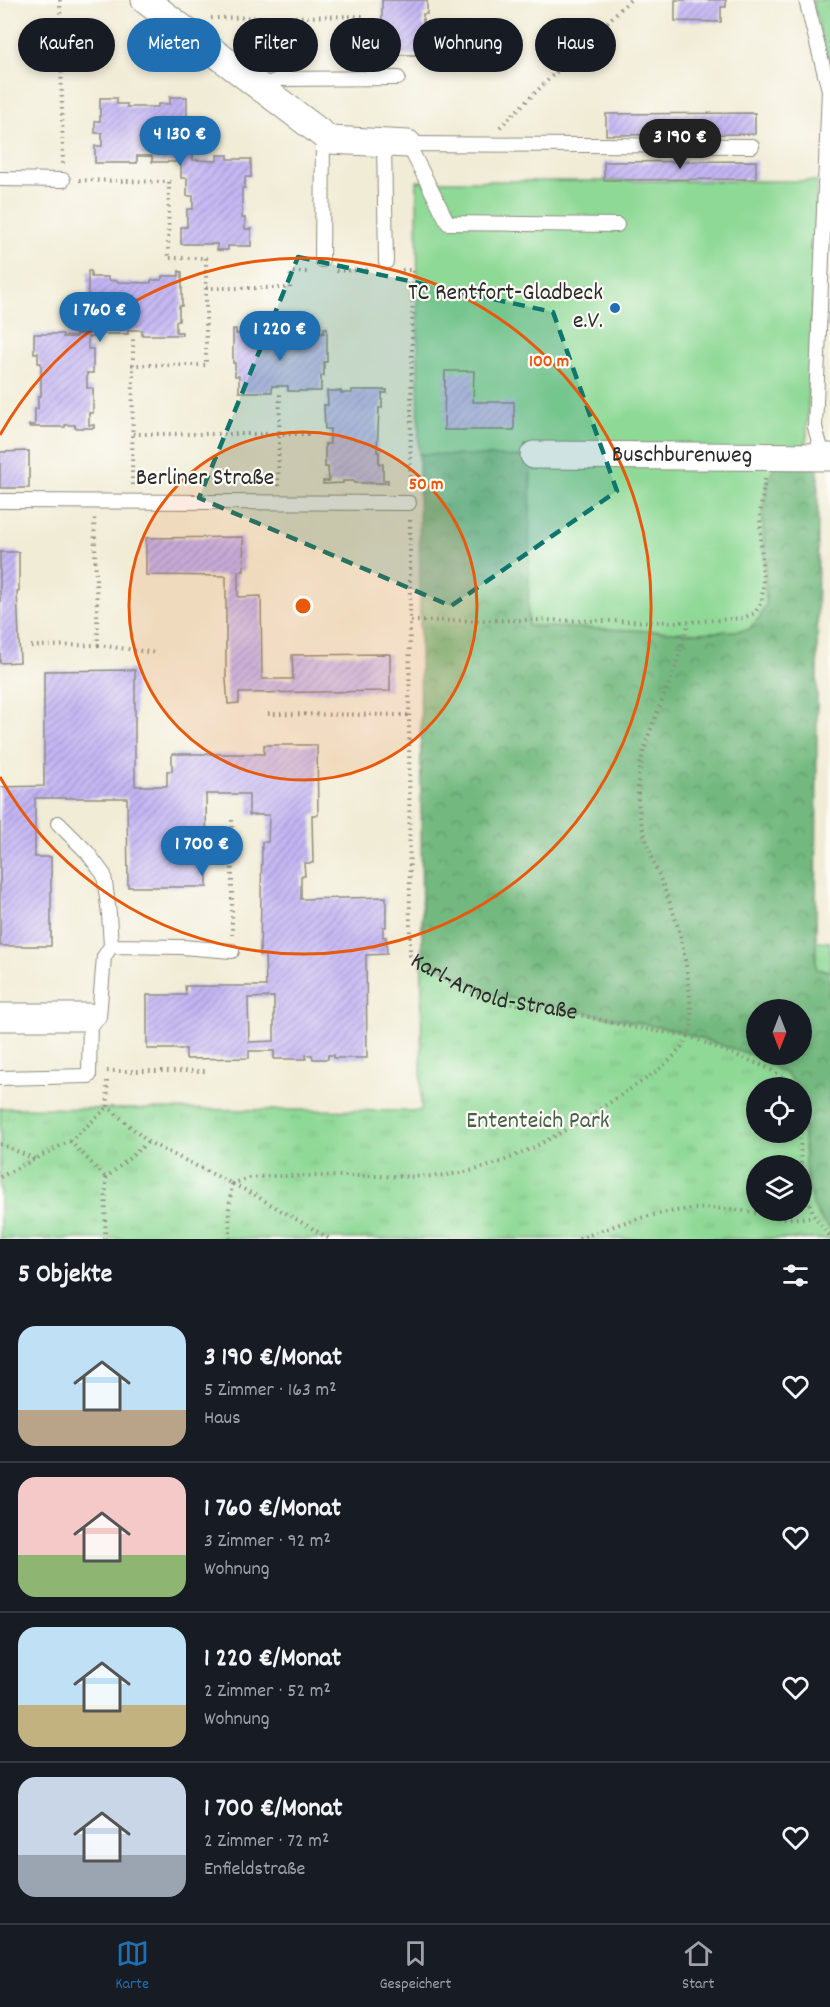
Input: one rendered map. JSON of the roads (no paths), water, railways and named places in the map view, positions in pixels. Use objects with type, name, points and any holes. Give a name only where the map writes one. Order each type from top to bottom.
[{"type":"street","points":[[145,0],[330,140],[396,144]]},
{"type":"street","name":"Buschburenweg","points":[[534,455],[826,456]]},
{"type":"street","points":[[0,1017],[90,1017]]},
{"type":"lane","points":[[806,0],[829,90],[815,427],[826,456]]},
{"type":"lane","points":[[259,87],[280,79],[398,78]]},
{"type":"lane","points":[[322,260],[323,135]]},
{"type":"lane","points":[[396,144],[752,146]]},
{"type":"lane","points":[[396,144],[448,223],[617,225]]},
{"type":"lane","points":[[385,268],[396,144]]},
{"type":"lane","points":[[0,179],[63,180]]},
{"type":"lane","name":"Berliner Straße","points":[[0,501],[409,502]]},
{"type":"lane","points":[[0,1078],[89,1076],[90,1017],[99,1017],[104,957],[111,946],[104,875],[87,852],[58,823]]},
{"type":"lane","points":[[111,946],[182,947],[232,951]]},
{"type":"place","name":"TC Rentfort-Gladbeck e.V.","points":[[615,308]]},
{"type":"park label","name":"Ententeich Park","points":[[538,1122]]}]
